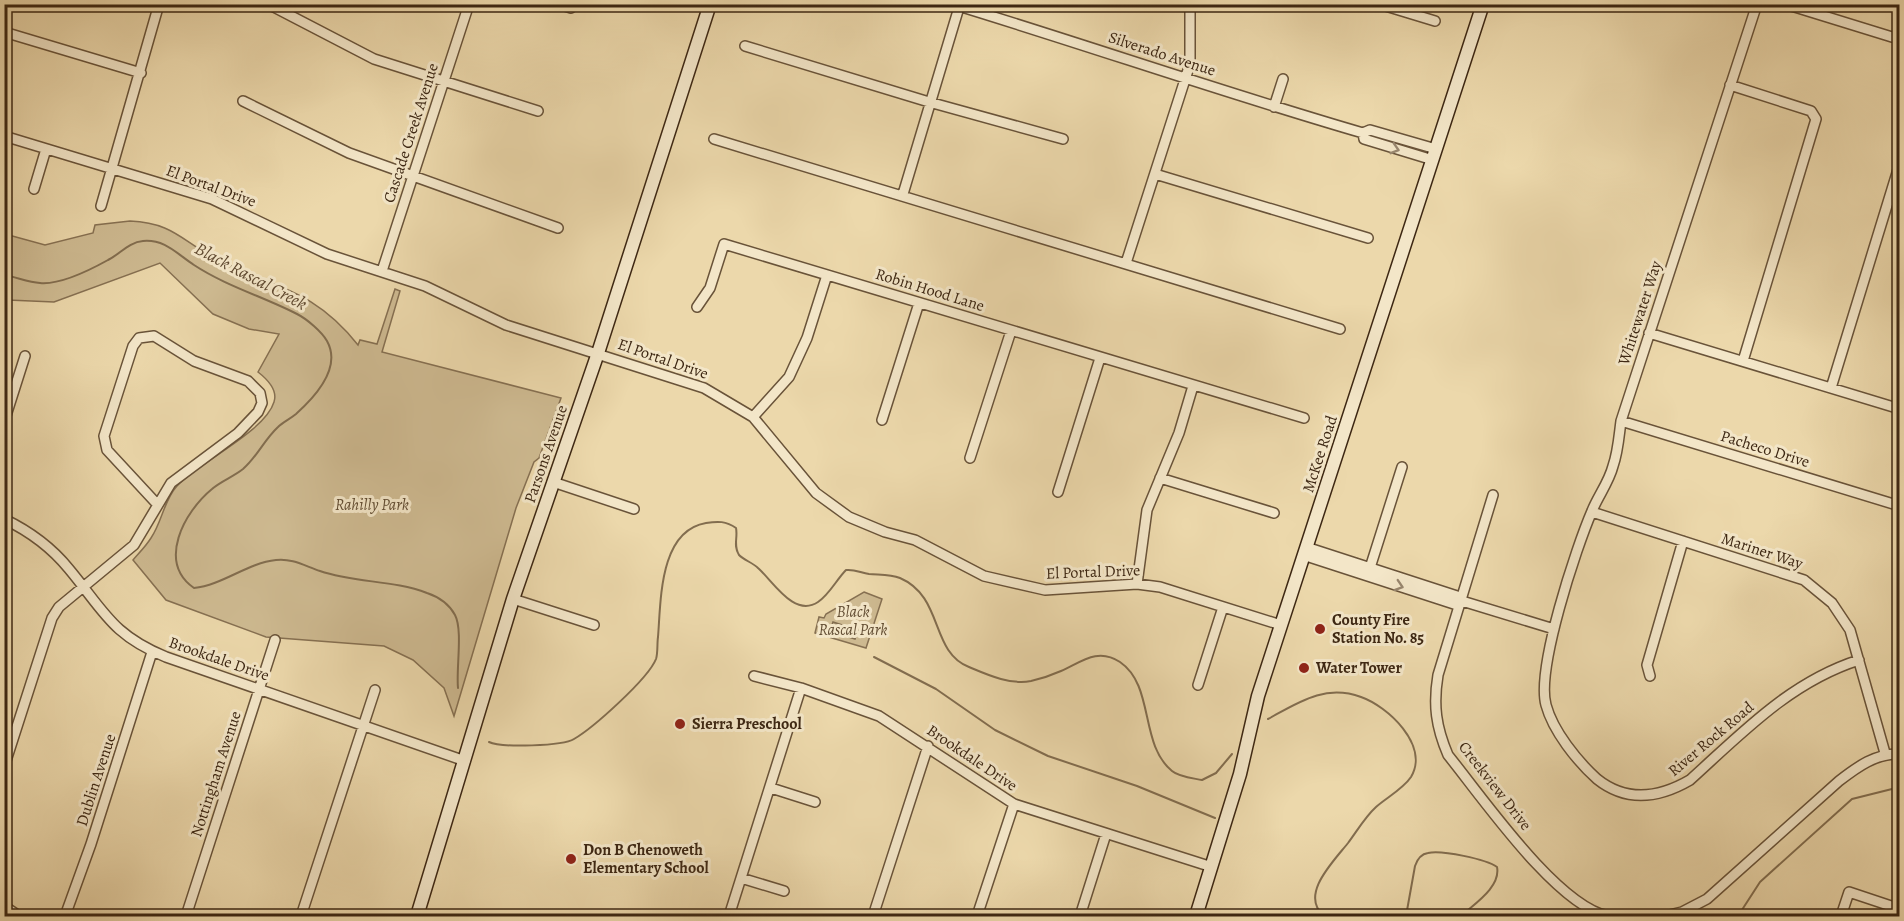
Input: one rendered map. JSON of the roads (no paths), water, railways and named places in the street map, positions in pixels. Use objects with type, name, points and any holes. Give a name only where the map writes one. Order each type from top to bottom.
[{"type":"street","points":[[101,206],[159,4]]},
{"type":"street","points":[[268,4],[374,58],[538,111]]},
{"type":"street","name":"Cascade Creek Avenue","points":[[382,271],[469,4]]},
{"type":"street","points":[[559,4],[571,9]]},
{"type":"street","name":"Parsons Avenue","points":[[417,916],[513,599],[598,353],[710,4]]},
{"type":"street","points":[[1126,263],[1186,76],[1191,42],[1190,4]]},
{"type":"street","points":[[1378,4],[1435,21]]},
{"type":"street","name":"McKee Road","points":[[1196,916],[1240,774],[1258,696],[1483,4]]},
{"type":"street","name":"Whitewater Way","points":[[1554,630],[1592,512],[1614,465],[1621,422],[1756,4]]},
{"type":"street","points":[[1785,4],[1892,37],[1899,36]]},
{"type":"street","points":[[903,194],[957,5]]},
{"type":"street","name":"Silverado Avenue","points":[[957,5],[1186,76],[1274,107],[1363,133],[1364,139],[1434,155]]},
{"type":"street","points":[[4,32],[141,73]]},
{"type":"street","points":[[745,46],[929,102],[1063,139]]},
{"type":"street","points":[[1274,107],[1283,80]]},
{"type":"street","points":[[1730,85],[1811,111],[1816,119],[1743,361]]},
{"type":"street","points":[[243,100],[349,153],[558,228]]},
{"type":"street","name":"El Portal Drive","points":[[4,136],[212,199],[327,254],[382,271],[449,296],[506,325],[704,388],[753,417],[816,493],[849,517],[885,532],[915,540],[984,576],[1045,590],[1137,584],[1173,590],[1281,625]]},
{"type":"street","points":[[714,139],[903,194],[1340,329]]},
{"type":"street","points":[[34,189],[46,149]]},
{"type":"street","points":[[1831,388],[1899,163]]},
{"type":"street","points":[[1155,174],[1368,238]]},
{"type":"street","name":"Robin Hood Lane","points":[[697,307],[710,288],[724,244],[1304,418]]},
{"type":"street","points":[[753,417],[789,377],[807,338],[828,275]]},
{"type":"street","points":[[882,420],[920,303]]},
{"type":"street","points":[[970,458],[1011,331]]},
{"type":"street","points":[[1649,333],[1899,409]]},
{"type":"street","points":[[4,767],[8,748],[52,618],[65,600],[134,545],[148,525],[157,504],[181,474],[224,445],[258,412],[262,402],[260,393],[248,381],[194,361],[154,336],[140,338],[133,346],[104,436],[107,450],[157,504]]},
{"type":"street","points":[[4,422],[25,356]]},
{"type":"street","points":[[1058,492],[1100,358]]},
{"type":"street","points":[[1137,584],[1147,510],[1179,433],[1193,386]]},
{"type":"street","name":"Pacheco Drive","points":[[1621,422],[1899,506]]},
{"type":"street","points":[[1369,572],[1402,467]]},
{"type":"street","points":[[1160,478],[1274,513]]},
{"type":"street","points":[[553,482],[634,509]]},
{"type":"street","name":"Creekview Drive","points":[[1493,495],[1438,675],[1434,700],[1438,732],[1448,755],[1556,886],[1579,905],[1608,916]]},
{"type":"street","name":"Mariner Way","points":[[1592,512],[1804,580],[1832,603],[1850,630],[1885,753]]},
{"type":"street","name":"Brookdale Drive","points":[[4,519],[39,540],[69,568],[95,606],[120,631],[152,652],[465,761]]},
{"type":"street","points":[[1650,676],[1647,665],[1683,541]]},
{"type":"street","points":[[1305,551],[1369,572],[1457,596],[1462,601],[1554,630]]},
{"type":"street","points":[[513,599],[594,626]]},
{"type":"street","points":[[1198,685],[1223,607]]},
{"type":"street","name":"River Rock Road","points":[[1554,630],[1546,662],[1544,685],[1545,704],[1557,729],[1588,771],[1604,784],[1635,796],[1650,796],[1671,790],[1690,780],[1795,689],[1840,666],[1858,660]]},
{"type":"street","name":"Nottingham Avenue","points":[[186,916],[275,640]]},
{"type":"street","name":"Dublin Avenue","points":[[65,916],[91,844],[152,652]]},
{"type":"street","name":"Brookdale Drive","points":[[754,676],[801,688],[869,711],[928,746],[1014,804],[1212,867]]},
{"type":"street","points":[[729,916],[801,688]]},
{"type":"street","points":[[301,916],[375,690]]},
{"type":"street","points":[[873,916],[928,746]]},
{"type":"street","points":[[1665,916],[1682,912],[1707,899],[1839,781],[1860,766],[1885,753],[1899,754]]},
{"type":"street","points":[[771,788],[814,802]]},
{"type":"street","points":[[977,916],[1014,804]]},
{"type":"street","points":[[1080,916],[1106,834]]},
{"type":"street","points":[[741,878],[784,891]]},
{"type":"street","points":[[1841,916],[1849,892],[1899,909]]},
{"type":"street","points":[[4,906],[18,916]]},
{"type":"waterway","name":"Black Rascal Creek","points":[[4,275],[36,282],[57,282],[93,268],[138,242],[158,242],[206,272],[297,314],[314,326],[325,337],[331,351],[329,371],[324,381],[303,407],[273,432],[248,464],[212,489],[192,511],[179,537],[176,551],[177,565],[183,577],[194,588],[215,583],[255,565],[282,560],[293,561],[333,575],[401,586],[431,595],[443,601],[455,615],[459,630],[458,688]]},
{"type":"waterway","name":"Black Rascal Creek","points":[[489,742],[518,746],[568,741],[583,733],[619,702],[651,668],[656,659],[662,587],[671,553],[679,539],[691,529],[706,523],[718,522],[736,528],[736,548],[739,555],[758,568],[792,602],[809,606],[818,602],[846,570],[900,578],[914,587],[924,598],[948,649],[957,660],[969,667],[999,678],[1023,682],[1050,675],[1097,656],[1112,658],[1131,672],[1138,685],[1155,746],[1162,760],[1172,771],[1182,776],[1202,780],[1216,773],[1232,754]]},
{"type":"waterway","points":[[874,657],[936,689],[995,730],[1048,756],[1137,786],[1215,818]]},
{"type":"waterway","name":"Black Rascal Creek","points":[[1268,719],[1313,697],[1324,694],[1348,694],[1371,702],[1393,718],[1403,728],[1415,752],[1415,765],[1411,777],[1368,815],[1321,879],[1315,898],[1317,908],[1324,916]]},
{"type":"waterway","name":"Black Rascal Creek","points":[[1738,916],[1760,882],[1852,799],[1900,787]]},
{"type":"waterway","name":"Black Rascal Creek","points":[[1406,916],[1416,864],[1423,855],[1435,852],[1474,858],[1497,867],[1497,874],[1491,888],[1461,916]]},
{"type":"place","name":"County Fire Station No. 85","points":[[1320,629]]},
{"type":"place","name":"Water Tower","points":[[1304,668]]},
{"type":"place","name":"Sierra Preschool","points":[[680,724]]},
{"type":"place","name":"Don B Chenoweth Elementary School","points":[[571,859]]},
{"type":"park label","name":"Rahilly Park","points":[[372,505]]},
{"type":"park label","name":"Black Rascal Park","points":[[853,621]]}]
